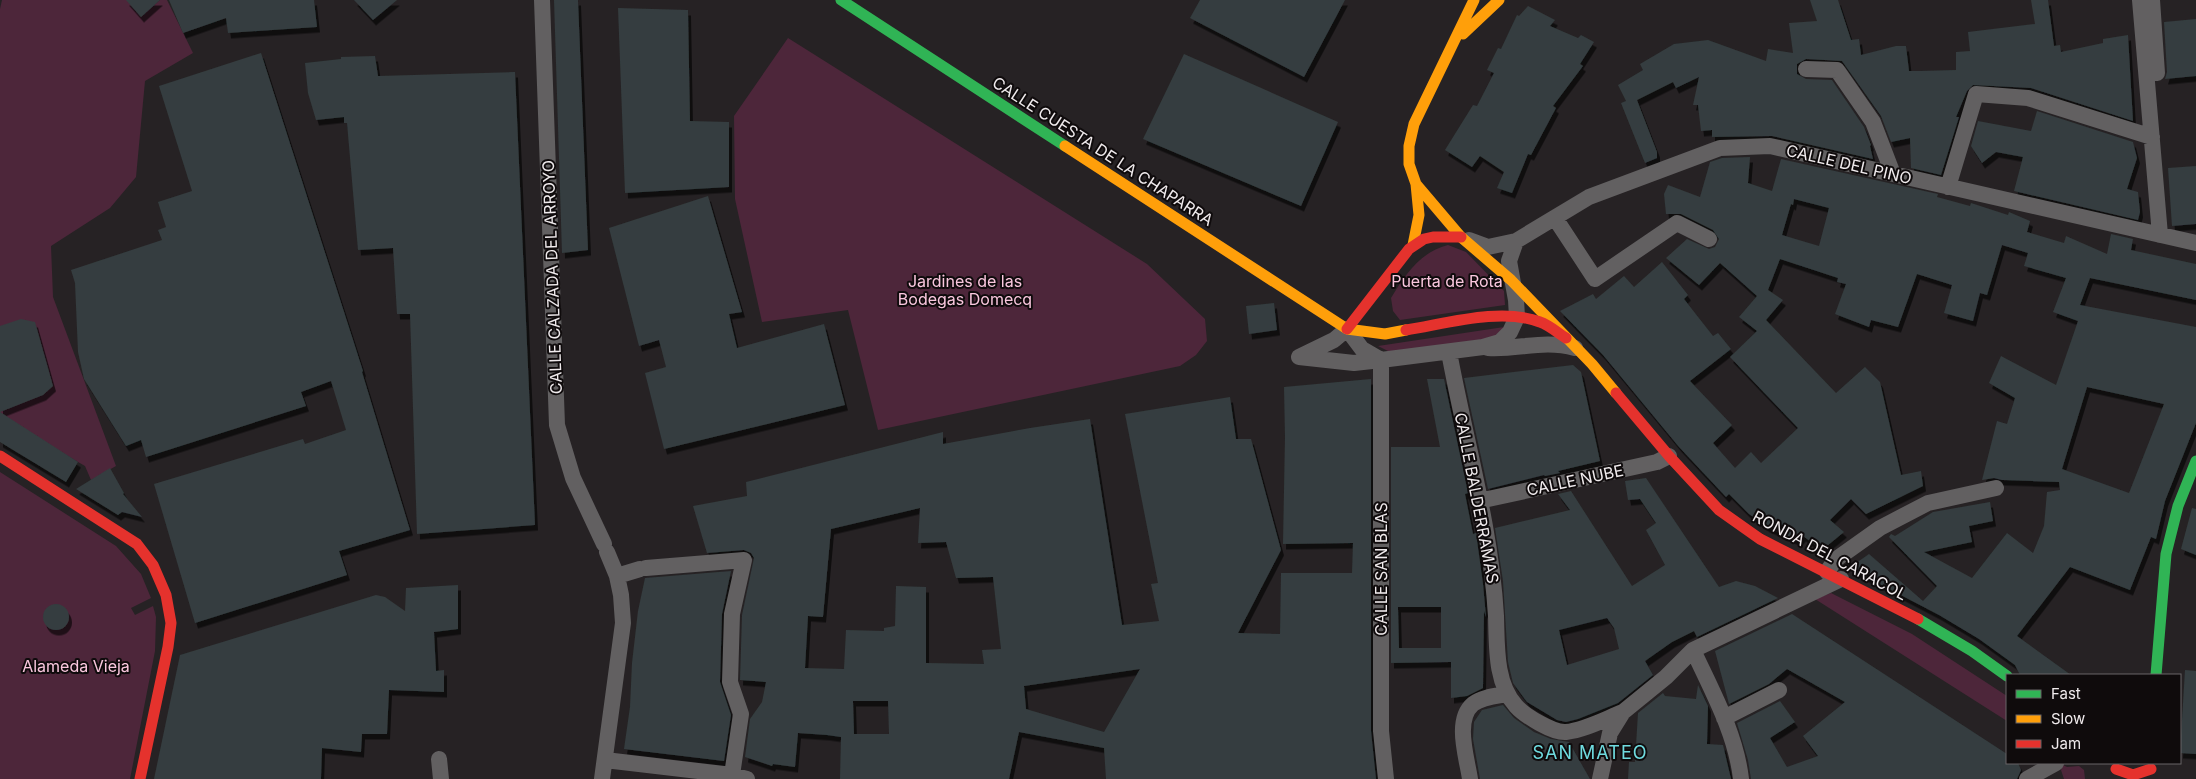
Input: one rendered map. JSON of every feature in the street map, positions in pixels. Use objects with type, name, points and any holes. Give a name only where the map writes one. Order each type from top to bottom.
[{"type":"street","name":"CALLE CALZADA DEL ARROYO","points":[[542,0],[557,425],[573,478],[617,576],[622,595],[623,623],[602,779]]},
{"type":"street","name":"CALLE CUESTA DE LA CHAPARRA","points":[[841,0],[1347,330]]},
{"type":"street","points":[[1413,245],[1419,215],[1416,184],[1409,164],[1409,146],[1414,124],[1474,0]]},
{"type":"street","points":[[1454,42],[1499,0]]},
{"type":"street","points":[[2140,0],[2160,235]]},
{"type":"street","points":[[2152,0],[2162,142],[2154,167]]},
{"type":"street","points":[[1806,69],[1837,70],[1872,122],[1893,174]]},
{"type":"street","points":[[1948,186],[1976,94],[2028,98],[2152,137]]},
{"type":"street","name":"CALLE DEL PINO","points":[[1461,237],[1488,247],[1516,241],[1589,197],[1720,148],[1770,146],[2196,243]]},
{"type":"street","points":[[1416,184],[1461,237],[1511,280],[1572,344]]},
{"type":"street","points":[[1555,218],[1595,279],[1677,223],[1709,239]]},
{"type":"street","points":[[1461,237],[1432,237],[1413,245],[1401,256],[1373,295],[1357,313],[1347,330],[1334,340],[1299,357],[1354,363],[1450,352],[1483,347],[1500,342],[1510,332],[1517,317],[1509,261],[1516,241]]},
{"type":"street","points":[[1373,295],[1379,308]]},
{"type":"street","points":[[1347,330],[1385,334],[1485,317],[1517,317],[1540,322],[1572,344]]},
{"type":"street","points":[[1387,321],[1396,333]]},
{"type":"street","points":[[1347,330],[1362,349],[1381,360]]},
{"type":"street","points":[[1483,347],[1506,349],[1544,343],[1572,344]]},
{"type":"street","name":"RONDA DEL CARACOL","points":[[1572,344],[1592,364],[1669,456],[1719,510],[1738,525],[1760,539],[1933,628],[1972,651],[2006,675]]},
{"type":"street","name":"CALLE BALDERRAMAS","points":[[1450,352],[1494,572],[1498,666],[1507,694],[1517,707],[1532,719],[1564,732],[1593,724],[1623,712]]},
{"type":"street","name":"CALLE SAN BLAS","points":[[1381,360],[1381,731],[1386,779]]},
{"type":"street","points":[[0,456],[137,544],[153,565],[163,587],[171,623],[168,647],[140,779]]},
{"type":"street","name":"CALLE NUBE","points":[[1479,501],[1657,462],[1669,456]]},
{"type":"street","points":[[2156,674],[2166,554],[2178,506],[2196,461]]},
{"type":"street","points":[[1600,779],[1610,733],[1623,712],[1666,677],[1693,650],[1834,576],[1835,560],[1880,528],[1928,503],[1996,488]]},
{"type":"street","points":[[605,760],[739,777],[741,714],[730,682],[732,614],[744,560],[643,568],[617,576]]},
{"type":"street","points":[[1693,650],[1724,718],[1739,765],[1741,779]]},
{"type":"street","points":[[1724,718],[1779,690]]},
{"type":"street","points":[[1470,779],[1465,749],[1464,718],[1474,703],[1482,699],[1507,694]]},
{"type":"street","points":[[439,759],[441,779]]},
{"type":"street","points":[[2027,779],[2054,764]]},
{"type":"street","points":[[2112,770],[2131,775],[2140,775],[2151,770]]},
{"type":"street","points":[[2112,770],[2127,779]]},
{"type":"green space","points":[[2,0],[127,0],[141,16],[160,0],[167,0],[193,53],[145,81],[136,177],[110,208],[51,246],[53,297],[116,466],[91,480],[85,466],[0,417],[0,9]]},
{"type":"green space","name":"Jardines de las Bodegas Domecq","points":[[788,38],[1147,264],[1205,319],[1207,341],[1196,355],[1180,366],[878,430],[848,310],[762,322],[735,199],[734,116]]},
{"type":"green space","name":"Puerta de Rota","points":[[1448,245],[1466,252],[1504,291],[1505,305],[1400,320],[1393,311],[1391,298],[1396,289],[1421,259],[1438,248]]},
{"type":"green space","points":[[1504,327],[1493,338],[1390,352],[1378,346]]},
{"type":"green space","name":"Alameda Vieja","points":[[0,472],[116,546],[141,574],[151,598],[131,608],[135,615],[153,606],[156,617],[155,651],[130,779],[0,779]]},
{"type":"green space","points":[[1831,593],[1912,634],[2006,695],[2006,720],[1815,599]]},
{"type":"green space","points":[[2063,765],[2067,767],[2079,766],[2084,770],[2085,779],[2064,779],[2061,770]]},
{"type":"building","points":[[126,0],[160,0],[141,17]]},
{"type":"building","points":[[169,0],[314,0],[317,27],[228,33],[226,18],[183,33]]},
{"type":"building","points":[[354,0],[397,0],[373,20]]},
{"type":"building","points":[[554,0],[578,0],[588,250],[562,253]]},
{"type":"building","points":[[1200,0],[1345,0],[1304,77],[1190,18]]},
{"type":"building","points":[[1810,0],[1838,0],[1851,40],[1859,39],[1861,55],[1896,46],[1906,46],[1909,71],[1920,71],[1956,70],[1956,52],[1970,51],[1968,32],[2035,24],[2031,0],[2048,0],[2054,46],[2060,45],[2061,52],[2103,43],[2103,39],[2128,35],[2133,121],[2031,88],[1973,85],[1967,91],[1956,117],[1959,117],[1941,175],[1911,168],[1910,138],[1891,142],[1881,116],[1842,61],[1806,59],[1797,64],[1797,74],[1806,79],[1832,80],[1864,127],[1871,145],[1873,159],[1772,136],[1712,137],[1712,130],[1701,131],[1698,105],[1693,105],[1699,77],[1676,88],[1673,82],[1637,100],[1657,152],[1657,158],[1645,163],[1621,103],[1626,101],[1618,85],[1643,70],[1640,64],[1674,44],[1708,40],[1766,61],[1768,49],[1793,53],[1789,23],[1817,21]]},
{"type":"building","points":[[1528,6],[1555,20],[1550,26],[1578,38],[1581,35],[1594,42],[1580,64],[1583,66],[1553,106],[1556,108],[1531,155],[1528,154],[1512,193],[1497,188],[1504,172],[1480,156],[1472,167],[1445,150],[1473,105],[1477,106],[1494,73],[1487,70],[1498,48],[1501,49],[1517,15],[1519,16]]},
{"type":"building","points":[[618,8],[688,10],[690,121],[729,122],[729,187],[625,193]]},
{"type":"building","points":[[2196,19],[2196,76],[2165,79],[2167,72],[2164,22]]},
{"type":"building","points":[[261,53],[363,371],[410,530],[339,551],[347,575],[195,623],[154,484],[303,439],[305,444],[346,430],[331,381],[301,392],[306,406],[146,457],[141,440],[126,446],[84,379],[78,352],[75,283],[71,270],[162,240],[158,230],[166,227],[158,202],[192,191],[159,86]]},
{"type":"building","points":[[1184,54],[1338,122],[1301,206],[1143,139]]},
{"type":"building","points":[[375,56],[378,76],[515,72],[535,525],[417,534],[410,314],[397,314],[393,248],[358,250],[347,123],[344,123],[344,117],[316,120],[308,93],[305,63],[341,59],[341,57]]},
{"type":"building","points":[[2037,111],[2133,142],[2137,158],[2127,189],[2138,192],[2140,212],[2138,220],[2014,191],[2023,157],[1996,152],[1982,163],[1971,146],[1978,121],[2031,131]]},
{"type":"building","points":[[1750,157],[1748,183],[1772,191],[1781,159],[1938,194],[1937,197],[1970,206],[1971,203],[2008,215],[2009,212],[2030,221],[2027,232],[2064,243],[2066,236],[2107,254],[2111,234],[2133,239],[2131,250],[2196,264],[2196,300],[2090,278],[2080,305],[2196,327],[2196,423],[2165,501],[2156,539],[2151,537],[2130,590],[2070,567],[2017,636],[2070,674],[2020,674],[2015,665],[1979,639],[1939,615],[1849,568],[1869,554],[1923,601],[1937,586],[1889,537],[1891,534],[1895,536],[1933,512],[1990,502],[1993,521],[1969,526],[1972,542],[1924,552],[1972,578],[2007,533],[2033,553],[2044,526],[2047,492],[2060,490],[2059,482],[2002,480],[1994,478],[1982,480],[1997,421],[2007,424],[2015,398],[1989,383],[2001,356],[2056,385],[2078,321],[2053,312],[2066,278],[2024,266],[2028,253],[2002,245],[1987,295],[1980,293],[1973,321],[1944,313],[1952,285],[1917,274],[1898,327],[1871,320],[1869,327],[1835,314],[1846,284],[1837,282],[1838,278],[1780,259],[1768,290],[1783,300],[1766,320],[1836,393],[1865,367],[1880,382],[1901,475],[1921,471],[1923,486],[1866,514],[1851,499],[1830,520],[1844,532],[1822,550],[1803,536],[1798,541],[1767,527],[1749,514],[1729,494],[1726,497],[1679,447],[1603,355],[1560,311],[1593,294],[1596,299],[1624,276],[1634,287],[1662,262],[1688,295],[1684,299],[1713,336],[1718,333],[1731,349],[1690,381],[1732,425],[1713,443],[1735,468],[1751,452],[1761,463],[1798,428],[1730,357],[1757,331],[1739,317],[1757,296],[1720,263],[1699,285],[1666,258],[1687,239],[1709,249],[1715,247],[1719,239],[1713,230],[1681,214],[1666,214],[1664,194],[1668,185],[1700,197],[1710,162],[1722,158]],"holes":[[[1794,199],[1829,208],[1819,246],[1782,235]],[[2087,387],[2164,404],[2129,493],[2062,469]]]},
{"type":"building","points":[[2196,166],[2196,224],[2172,226],[2168,168]]},
{"type":"building","points":[[708,196],[742,312],[729,314],[737,348],[824,324],[845,405],[664,449],[645,373],[666,367],[659,340],[639,346],[609,228]]},
{"type":"building","points":[[1274,303],[1277,330],[1249,334],[1246,306]]},
{"type":"building","points":[[21,319],[35,322],[53,386],[43,395],[0,412],[0,326]]},
{"type":"building","points":[[1573,365],[1581,372],[1600,461],[1558,471],[1560,473],[1544,475],[1488,489],[1464,378]]},
{"type":"building","points":[[1371,379],[1371,731],[1376,779],[1106,779],[1104,748],[1019,732],[1009,779],[840,779],[841,737],[827,735],[798,733],[795,767],[773,764],[772,766],[745,757],[750,719],[762,702],[766,682],[740,680],[742,615],[754,558],[751,553],[744,550],[707,553],[693,506],[747,496],[746,482],[943,432],[943,444],[1090,419],[1122,625],[1159,621],[1151,584],[1158,583],[1125,414],[1230,397],[1236,439],[1251,439],[1281,550],[1238,633],[1280,634],[1281,573],[1352,573],[1353,543],[1283,544],[1284,387]],"holes":[[[920,508],[918,543],[946,542],[956,578],[993,577],[1001,649],[982,650],[984,664],[926,663],[926,587],[896,586],[895,626],[884,628],[884,631],[846,630],[844,669],[805,668],[808,616],[823,617],[831,529]],[[1140,669],[1104,732],[1026,709],[1024,686]],[[853,701],[888,701],[889,734],[854,734]]]},
{"type":"building","points":[[1427,379],[1444,379],[1468,493],[1465,494],[1473,534],[1476,533],[1486,617],[1484,611],[1483,688],[1467,696],[1451,698],[1451,662],[1391,663],[1391,447],[1440,447]],"holes":[[[1398,607],[1441,607],[1441,648],[1399,648]]]},
{"type":"building","points":[[0,412],[78,462],[66,482],[0,442]]},
{"type":"building","points":[[110,468],[123,494],[142,517],[122,512],[118,515],[76,489]]},
{"type":"building","points":[[1646,478],[1719,587],[1736,581],[1755,586],[1778,598],[1697,637],[1694,631],[1672,642],[1645,661],[1653,675],[1618,703],[1578,719],[1566,722],[1557,720],[1527,702],[1513,683],[1508,662],[1503,581],[1495,528],[1570,510],[1558,494],[1571,491],[1632,586],[1665,565],[1646,530],[1656,523],[1640,499],[1628,500],[1625,481]],"holes":[[[1607,618],[1614,628],[1619,649],[1567,665],[1559,630]]]},
{"type":"building","points":[[2192,508],[2196,509],[2196,555],[2181,549]]},
{"type":"building","points":[[731,571],[722,614],[720,682],[731,715],[724,761],[624,749],[630,707],[632,663],[638,611],[645,578]]},
{"type":"building","points":[[458,585],[458,629],[434,632],[436,671],[444,670],[444,692],[389,690],[387,734],[362,734],[361,752],[322,748],[321,779],[154,779],[180,655],[376,595],[385,597],[405,611],[406,588]]},
{"type":"building","points":[[56,604],[65,608],[69,617],[65,626],[56,630],[47,626],[43,617],[47,608]]},
{"type":"building","points":[[1792,614],[2006,753],[2006,764],[2018,764],[2021,770],[2017,779],[1751,779],[1748,760],[1737,723],[1780,701],[1795,722],[1770,738],[1787,767],[1818,756],[1803,736],[1845,702],[1787,669],[1769,684],[1729,704],[1715,651]]},
{"type":"building","points":[[2185,670],[2196,671],[2196,754],[2181,753]]},
{"type":"building","points":[[1698,685],[1708,706],[1707,744],[1723,745],[1731,779],[1628,779],[1629,762],[1635,762],[1638,713],[1663,693],[1665,696],[1696,699]]},
{"type":"building","points":[[1503,705],[1514,718],[1534,732],[1551,739],[1569,742],[1590,779],[1480,779],[1473,739],[1474,722],[1482,710]]},
{"type":"traffic: fast","points":[[841,0],[1065,146]]},
{"type":"traffic: fast","points":[[2156,674],[2166,554],[2178,506],[2196,461]]},
{"type":"traffic: fast","points":[[1918,619],[1972,651],[2006,675]]},
{"type":"traffic: slow","points":[[1413,245],[1419,215],[1416,184],[1409,164],[1409,146],[1414,124],[1474,0]]},
{"type":"traffic: slow","points":[[1463,34],[1499,0]]},
{"type":"traffic: slow","points":[[1065,146],[1347,329],[1385,334],[1406,330]]},
{"type":"traffic: slow","points":[[1416,184],[1461,237],[1511,280],[1592,364],[1616,393]]},
{"type":"traffic: jam","points":[[1347,329],[1409,249],[1424,239],[1433,237],[1461,237]]},
{"type":"traffic: jam","points":[[1406,330],[1473,318],[1508,316],[1540,322],[1566,338]]},
{"type":"traffic: jam","points":[[1616,393],[1669,456],[1719,510],[1760,539],[1918,619]]},
{"type":"traffic: jam","points":[[0,456],[137,544],[153,565],[166,595],[171,623],[168,647],[140,779]]},
{"type":"traffic: jam","points":[[2116,769],[2133,775],[2151,769]]},
{"type":"district","name":"SAN MATEO","points":[[1590,753]]}]
